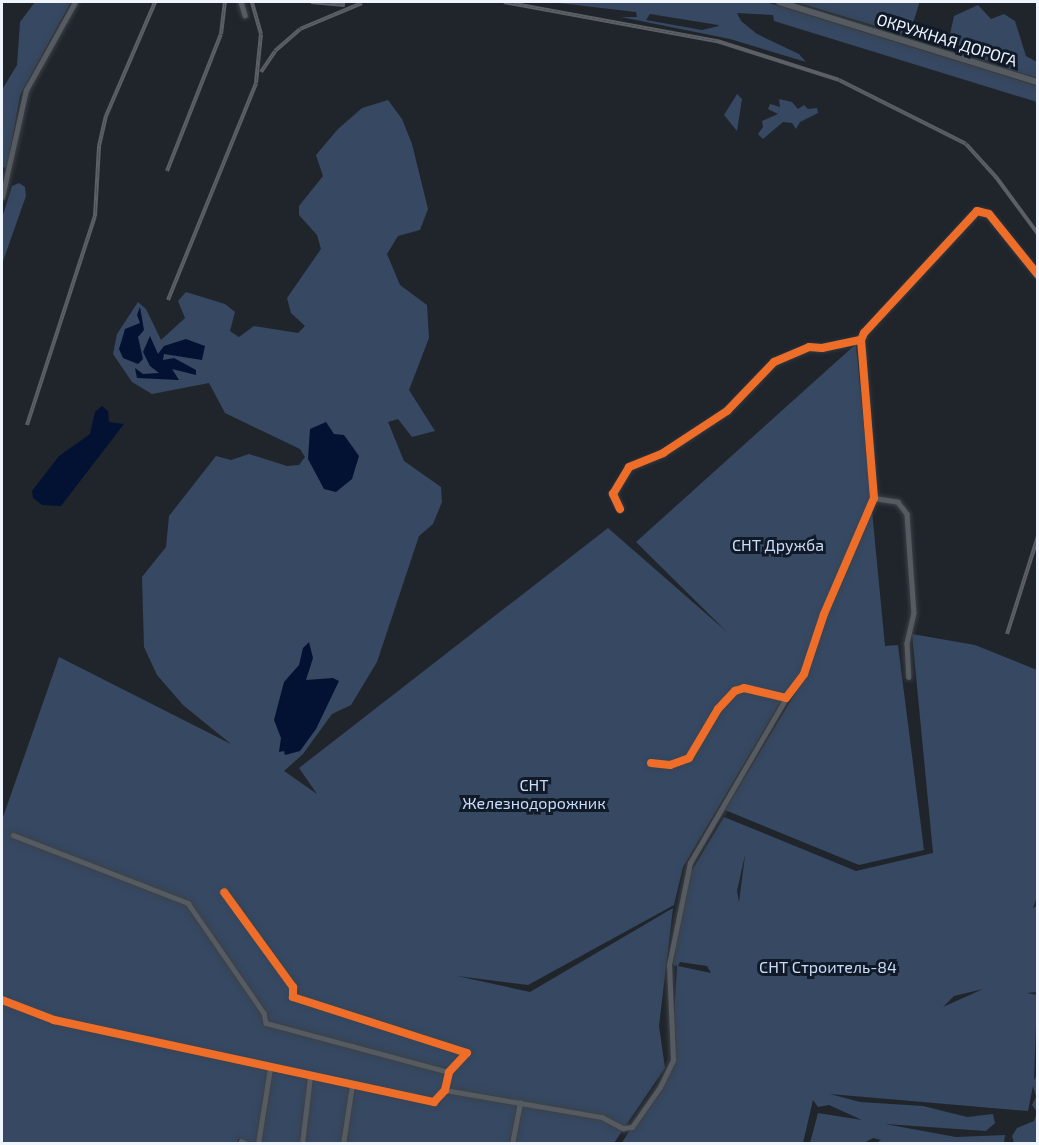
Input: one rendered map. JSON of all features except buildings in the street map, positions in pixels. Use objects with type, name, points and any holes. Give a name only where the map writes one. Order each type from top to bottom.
[{"type":"main road","name":"ОКРУЖНАЯ ДОРОГА","points":[[779,2],[1038,82]]},
{"type":"street","points":[[2,197],[26,90],[75,2]]},
{"type":"street","points":[[240,2],[245,15]]},
{"type":"street","points":[[620,509],[613,494],[629,467],[663,453],[728,411],[774,362],[809,347],[822,348],[861,340],[977,211],[989,214],[1038,274]]},
{"type":"street","points":[[1032,268],[1038,262]]},
{"type":"street","points":[[445,1090],[602,1117],[628,1129],[660,1087],[673,1060],[669,965],[685,878],[697,849],[786,698],[804,674],[826,609],[874,498],[861,340]]},
{"type":"street","points":[[874,498],[898,502],[908,514],[914,613],[907,643],[909,677]]},
{"type":"street","points":[[651,763],[670,765],[689,758],[718,709],[735,691],[744,688],[786,698]]},
{"type":"street","points":[[13,836],[188,903],[264,1013],[266,1023],[449,1072]]},
{"type":"street","points":[[2,1000],[54,1020],[434,1102],[445,1090],[449,1072],[467,1053],[293,997],[293,987],[224,892]]},
{"type":"street","points":[[258,1143],[270,1068]]},
{"type":"street","points":[[302,1143],[310,1077]]},
{"type":"street","points":[[343,1143],[352,1085]]},
{"type":"street","points":[[512,1143],[520,1103]]},
{"type":"street","points":[[241,1141],[247,1143]]},
{"type":"green space","points":[[35,2],[71,2],[20,95],[7,168],[2,167],[2,90],[17,65],[20,22]]},
{"type":"green space","points":[[550,2],[766,2],[1037,86],[1037,102],[774,21],[773,15],[737,13],[741,21],[757,34],[799,54],[806,62],[730,39],[621,17],[637,17],[636,12]],"holes":[[[650,14],[718,25],[702,30],[646,20]]]},
{"type":"green space","points":[[796,2],[919,2],[919,4],[909,36]]},
{"type":"green space","points":[[978,5],[991,19],[1004,14],[1015,21],[1026,56],[1037,62],[1037,78],[1008,69],[999,57],[983,61],[947,48],[954,16]]},
{"type":"green space","points":[[737,94],[742,99],[737,131],[724,115]]},
{"type":"green space","points":[[779,99],[792,102],[798,109],[804,105],[808,109],[817,108],[818,113],[800,122],[796,129],[792,123],[783,122],[763,139],[758,134],[763,127],[762,121],[778,114],[768,109],[770,104],[780,107]]},
{"type":"green space","points":[[388,100],[402,119],[412,144],[428,209],[420,230],[398,236],[387,254],[400,285],[427,305],[429,338],[409,390],[435,431],[412,437],[398,419],[388,422],[404,461],[441,487],[442,502],[433,524],[419,536],[377,662],[351,705],[332,714],[303,754],[284,771],[317,794],[299,768],[608,528],[727,632],[636,542],[856,344],[885,646],[898,645],[924,850],[859,865],[725,810],[796,692],[790,686],[683,867],[674,905],[528,985],[457,976],[530,992],[673,908],[659,1026],[665,1068],[614,1143],[254,1144],[238,1139],[237,1144],[2,1144],[2,820],[59,657],[231,744],[183,705],[157,675],[144,647],[142,577],[166,547],[169,516],[216,456],[231,460],[249,454],[287,466],[299,465],[305,457],[300,449],[225,413],[209,383],[152,394],[132,382],[113,354],[117,334],[138,302],[146,309],[161,340],[185,318],[178,301],[186,292],[225,304],[235,312],[230,331],[239,337],[254,326],[298,333],[305,326],[291,313],[287,298],[321,249],[317,235],[299,215],[299,206],[323,176],[316,155],[338,129],[362,108]]},
{"type":"green space","points":[[19,183],[25,187],[26,196],[2,264],[2,218],[12,186]]},
{"type":"green space","name":"СНТ Строитель-84","points":[[912,634],[975,645],[1037,670],[1038,894],[1033,908],[1037,906],[1038,992],[1027,993],[1037,995],[1034,1080],[1037,1075],[1037,1112],[1032,1105],[1036,1097],[1033,1086],[1028,1111],[830,1094],[860,1102],[923,1106],[967,1117],[993,1114],[995,1123],[986,1131],[885,1124],[956,1137],[1005,1135],[1004,1143],[875,1144],[881,1140],[873,1138],[864,1143],[810,1143],[818,1113],[862,1120],[829,1105],[818,1107],[813,1100],[803,1143],[621,1144],[671,1068],[677,966],[673,965],[688,877],[724,817],[856,871],[933,853]],"holes":[[[745,856],[739,902],[737,891]],[[680,962],[707,966],[711,973],[678,966]],[[983,989],[943,1007],[954,996]]]},
{"type":"green space","points":[[1037,1112],[1037,1143],[1014,1143],[1012,1136],[1017,1128],[1034,1121]]},
{"type":"shaded area","points":[[140,307],[144,330],[138,337],[143,359],[138,364],[123,358],[119,349],[125,329],[140,323],[137,315]]},
{"type":"shaded area","points":[[150,336],[158,354],[164,346],[186,339],[205,346],[202,360],[164,354],[163,360],[174,358],[196,370],[196,375],[172,369],[179,380],[137,378],[135,368],[143,374],[159,373],[150,366],[143,352]]},
{"type":"shaded area","points":[[102,406],[108,411],[109,422],[124,424],[61,506],[42,505],[33,498],[32,491],[59,456],[90,434],[95,412]]},
{"type":"shaded area","points":[[326,422],[334,434],[344,435],[359,456],[352,479],[336,492],[324,489],[308,459],[310,429]]},
{"type":"shaded area","points":[[309,642],[313,658],[306,680],[333,678],[339,681],[316,729],[300,751],[285,755],[284,751],[279,752],[281,738],[274,720],[284,682],[299,665],[303,648]]},
{"type":"railway","points":[[27,425],[95,216],[99,146],[106,116],[155,2]]},
{"type":"railway","points":[[167,171],[221,34],[225,2]]},
{"type":"railway","points":[[168,300],[256,83],[261,34],[252,2]]},
{"type":"railway","points":[[311,2],[345,5]]},
{"type":"railway","points":[[504,2],[717,41],[839,80],[966,144],[996,177],[1038,234]]},
{"type":"railway","points":[[261,72],[275,51],[300,29],[362,3]]},
{"type":"railway","points":[[1007,634],[1038,536]]},
{"type":"cycle path","points":[[651,763],[670,765],[689,758],[718,709],[735,691],[744,688],[786,698],[804,674],[824,614],[874,498],[861,340],[864,333],[977,211],[989,214],[1038,275]]},
{"type":"cycle path","points":[[620,509],[613,494],[629,467],[663,453],[727,411],[774,362],[809,347],[822,348],[861,340]]},
{"type":"cycle path","points":[[2,1000],[54,1020],[434,1102],[445,1090],[449,1072],[467,1053],[293,997],[293,987],[224,892]]},
{"type":"park label","name":"СНТ Дружба","points":[[778,545]]},
{"type":"park label","name":"СНТ Железнодорожник","points":[[534,794]]}]
